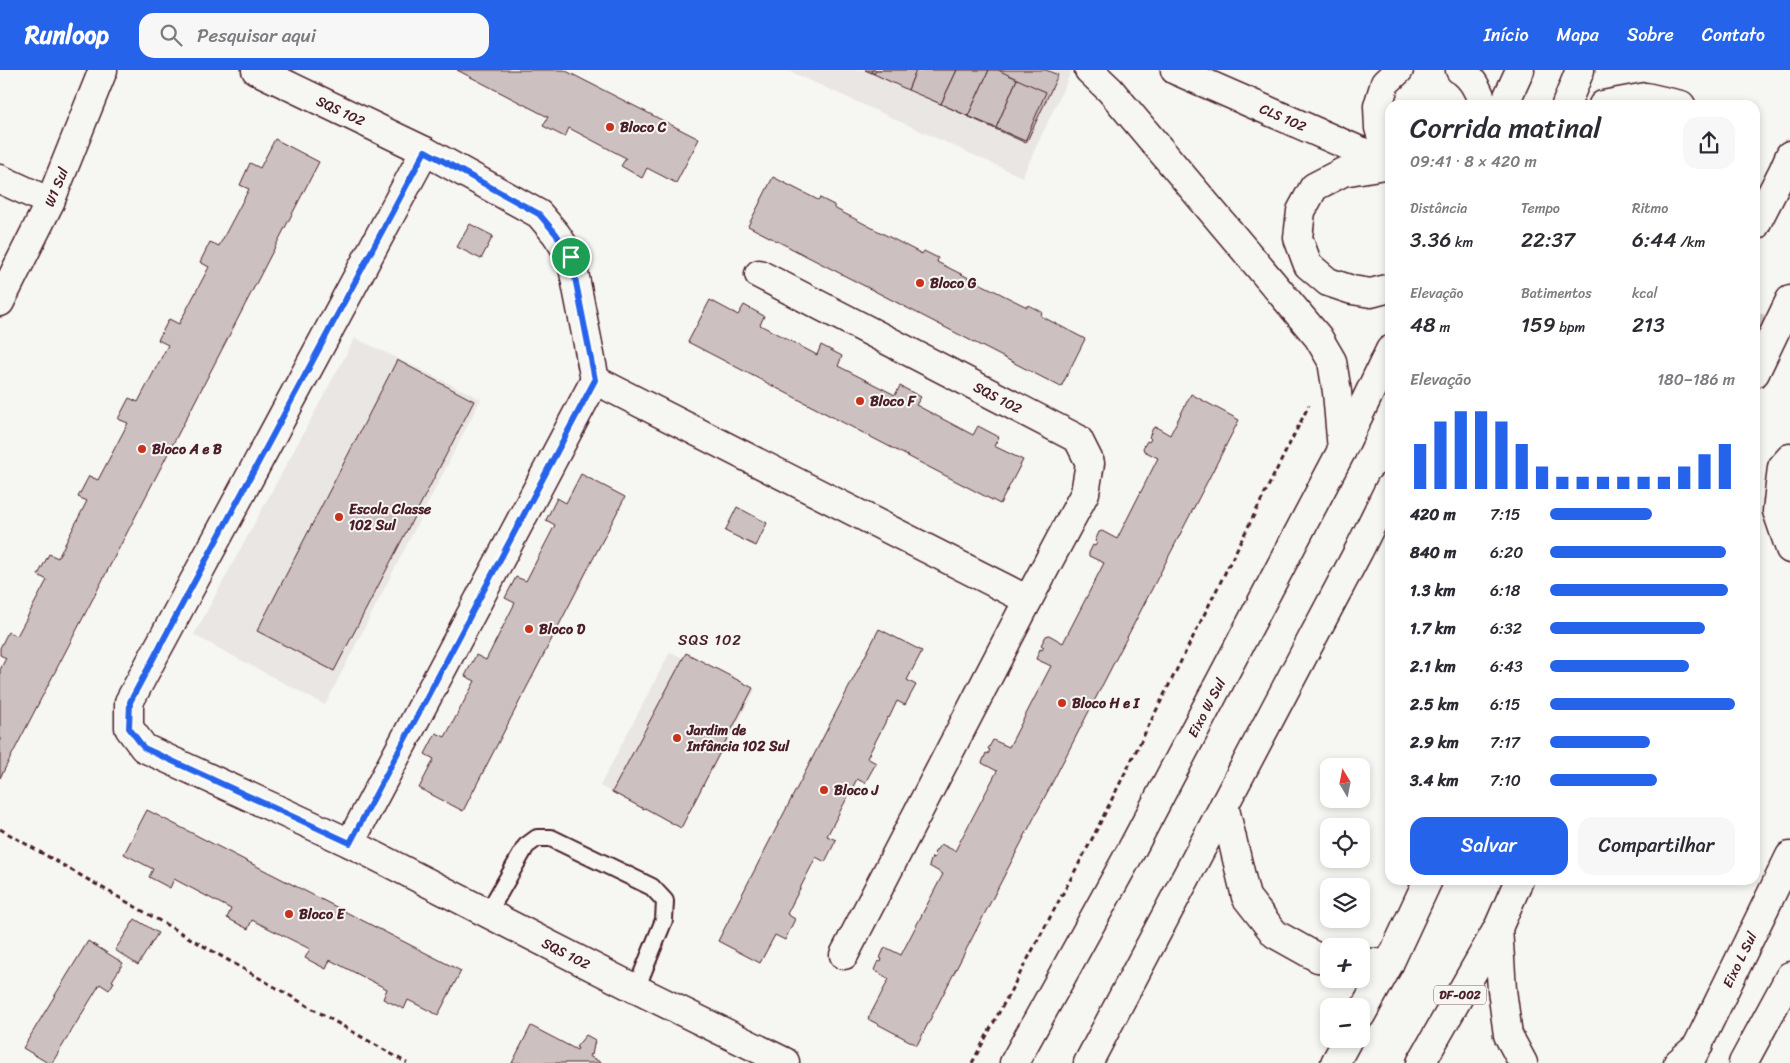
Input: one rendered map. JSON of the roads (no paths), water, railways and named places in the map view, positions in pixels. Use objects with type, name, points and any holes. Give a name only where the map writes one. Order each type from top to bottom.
[{"type":"main road","name":"W1 Sul","points":[[0,302],[50,202],[103,70]]},
{"type":"main road","name":"SQS 102","points":[[256,70],[425,151],[539,214],[556,234],[571,257],[595,380]]},
{"type":"main road","points":[[1090,70],[1110,90],[1318,337],[1332,361],[1337,392],[1342,450]]},
{"type":"main road","name":"CLS 102","points":[[1175,70],[1385,162]]},
{"type":"main road","points":[[1385,148],[1379,128],[1378,106],[1385,83],[1399,70]]},
{"type":"main road","points":[[1460,70],[1467,74],[1481,100]]},
{"type":"main road","points":[[1506,100],[1520,70]]},
{"type":"main road","points":[[1568,100],[1580,70]]},
{"type":"main road","points":[[1630,100],[1646,97],[1659,100]]},
{"type":"main road","name":"SQS 102","points":[[425,151],[130,702],[129,728],[144,748],[350,843],[636,989],[785,1062]]},
{"type":"main road","points":[[1760,216],[1790,155]]},
{"type":"main road","points":[[1385,165],[1343,172],[1314,187],[1300,211],[1298,238],[1308,265],[1328,282],[1352,290],[1371,293],[1385,289]]},
{"type":"main road","points":[[0,179],[50,202]]},
{"type":"main road","name":"SQS 102","points":[[759,274],[1078,439],[1090,463],[1085,493],[844,954]]},
{"type":"main road","points":[[1760,363],[1790,300]]},
{"type":"main road","name":"Eixo W Sul","points":[[1014,1063],[1132,849],[1342,450],[1385,360]]},
{"type":"main road","points":[[350,843],[595,380],[1028,600]]},
{"type":"main road","points":[[1790,458],[1782,467],[1776,511],[1790,548]]},
{"type":"main road","points":[[1088,1063],[1355,559],[1385,498]]},
{"type":"main road","points":[[1224,805],[1246,897],[1275,934],[1320,958]]},
{"type":"main road","name":"Eixo L Sul","points":[[1694,1054],[1790,856]]},
{"type":"main road","points":[[1370,999],[1389,964],[1426,885]]},
{"type":"main road","name":"DF-002","points":[[1421,1063],[1498,928],[1517,885]]},
{"type":"main road","points":[[1498,928],[1502,990],[1508,1035],[1523,1063]]},
{"type":"main road","points":[[1370,963],[1389,964]]},
{"type":"main road","points":[[1744,1063],[1790,976]]},
{"type":"main road","points":[[1335,1063],[1343,1048]]},
{"type":"main road","points":[[1678,1063],[1694,1054]]},
{"type":"lane","points":[[488,913],[526,846],[538,838],[551,838],[652,887],[665,901],[664,920],[636,989]]},
{"type":"tunnel","points":[[1760,328],[1790,342]]},
{"type":"place","name":"Bloco C","points":[[610,127]]},
{"type":"place","name":"Bloco G","points":[[920,283]]},
{"type":"place","name":"Bloco F","points":[[860,401]]},
{"type":"place","name":"Bloco A e B","points":[[142,449]]},
{"type":"place","name":"Escola Classe 102 Sul","points":[[339,517]]},
{"type":"place","name":"Bloco D","points":[[529,629]]},
{"type":"place","name":"Bloco H e I","points":[[1062,703]]},
{"type":"place","name":"Jardim de Infância 102 Sul","points":[[677,738]]},
{"type":"place","name":"Bloco J","points":[[824,790]]},
{"type":"place","name":"Bloco E","points":[[289,914]]},
{"type":"district","name":"SQS 102","points":[[710,640]]}]
